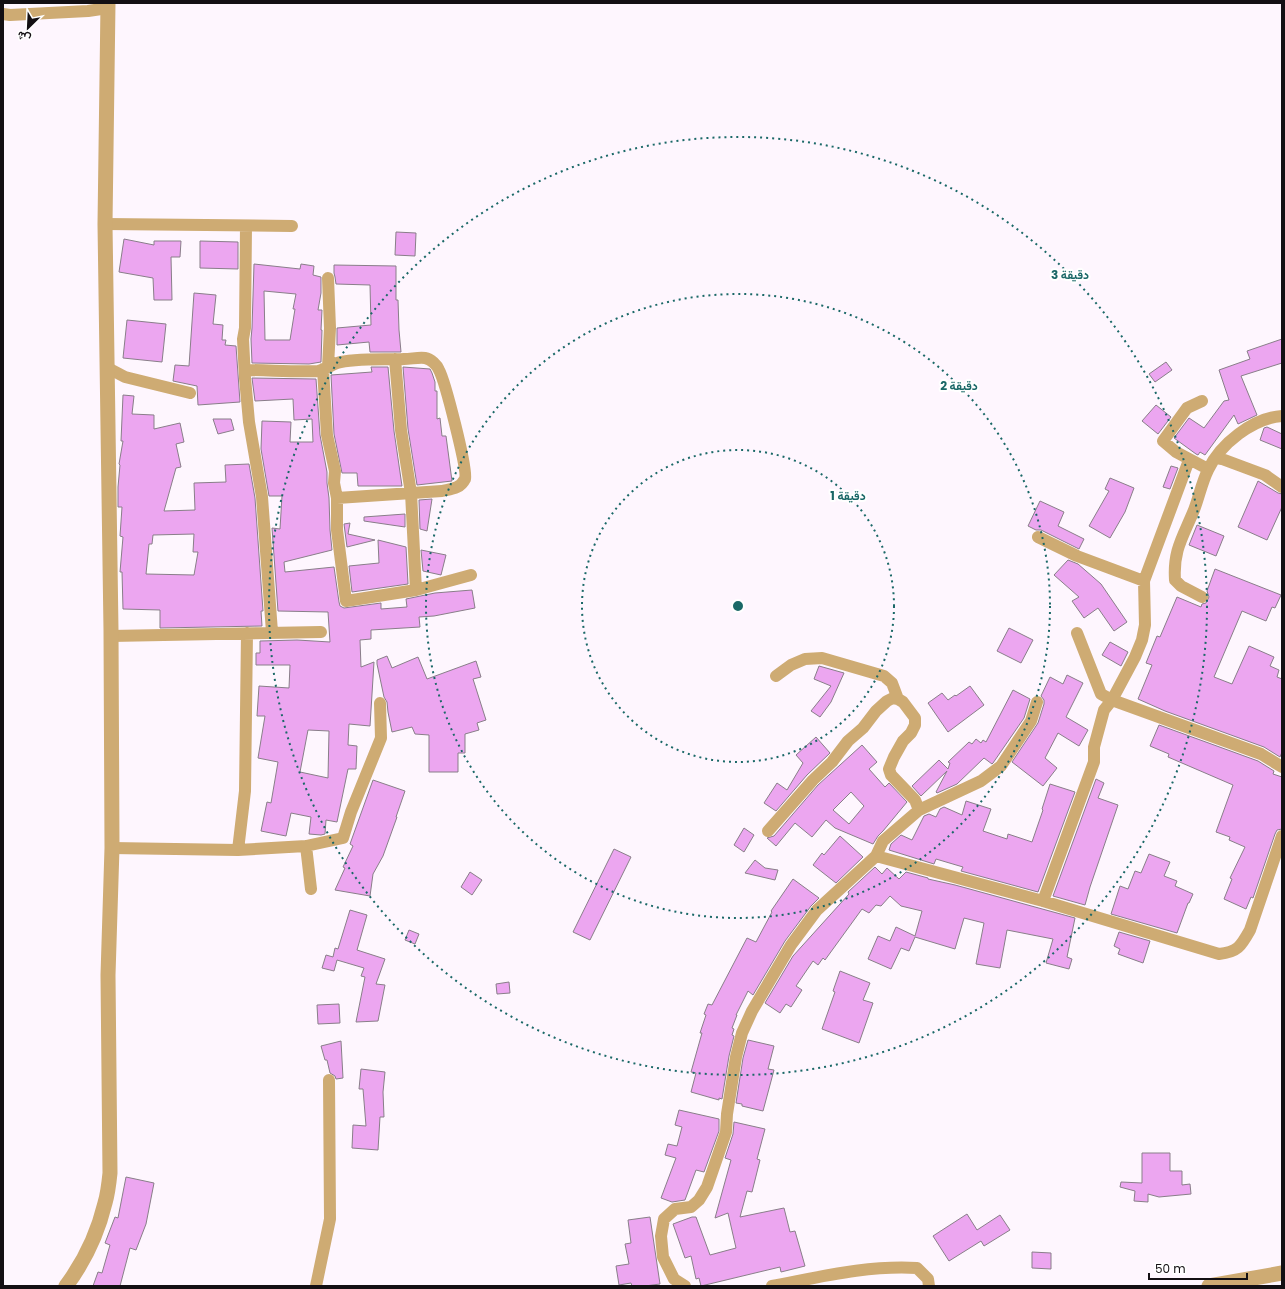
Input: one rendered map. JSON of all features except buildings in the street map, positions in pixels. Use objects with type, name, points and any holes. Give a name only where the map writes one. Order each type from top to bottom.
[{"type":"street","points":[[3,14],[10,15],[88,11],[108,6],[105,224],[111,636],[112,848],[108,974],[110,1173],[105,1203],[94,1235],[74,1275],[66,1286]]},
{"type":"street","points":[[105,224],[292,226]]},
{"type":"street","points":[[246,226],[245,328],[243,339],[249,422],[262,497],[272,632]]},
{"type":"street","points":[[328,278],[330,328],[326,368],[327,435],[335,471],[334,483],[337,498],[337,530],[346,601],[416,590],[471,575]]},
{"type":"street","points":[[245,370],[320,371],[338,363],[350,361],[395,359],[426,358],[434,363],[439,370],[459,442],[466,477],[463,482],[459,487],[454,489],[337,498]]},
{"type":"street","points":[[395,359],[401,430],[411,493],[416,590]]},
{"type":"street","points":[[106,367],[125,377],[190,393]]},
{"type":"street","points":[[1202,401],[1187,408],[1163,440],[1176,452],[1208,469]]},
{"type":"street","points":[[1202,597],[1181,586],[1175,580],[1174,568],[1178,545],[1193,512],[1208,469],[1224,446],[1242,431],[1258,422],[1282,416]]},
{"type":"street","points":[[1216,458],[1265,476],[1282,487]]},
{"type":"street","points":[[1043,901],[1094,762],[1094,747],[1104,710],[1112,700],[1135,657],[1142,640],[1145,625],[1144,581],[1189,460]]},
{"type":"street","points":[[1038,537],[1077,556],[1144,581]]},
{"type":"street","points":[[111,636],[321,632]]},
{"type":"street","points":[[238,850],[245,791],[247,633]]},
{"type":"street","points":[[1077,633],[1101,694],[1112,700],[1262,754],[1282,767]]},
{"type":"street","points":[[776,676],[791,665],[805,659],[822,658],[884,676],[892,683],[898,699]]},
{"type":"street","points":[[768,831],[813,780],[832,762],[848,741],[863,728],[876,711],[887,701],[893,698],[903,702],[915,718],[915,725],[911,733],[903,741],[894,757],[889,769],[890,775],[915,800],[919,810]]},
{"type":"street","points":[[685,1286],[674,1279],[663,1257],[661,1236],[664,1219],[675,1209],[691,1207],[699,1200],[707,1187],[726,1132],[728,1106],[736,1057],[742,1033],[752,1011],[791,945],[817,910],[876,856],[883,841],[919,810],[981,781],[1001,766],[1031,721],[1037,702]]},
{"type":"street","points":[[112,848],[238,850],[306,846],[343,838],[351,812],[381,738],[380,703]]},
{"type":"street","points":[[876,856],[1043,901],[1219,954],[1232,953],[1243,942],[1250,930],[1282,836]]},
{"type":"street","points":[[306,846],[312,889]]},
{"type":"street","points":[[316,1286],[330,1219],[329,1080]]},
{"type":"street","points":[[772,1286],[856,1270],[903,1267],[917,1268],[928,1278],[929,1286]]},
{"type":"street","points":[[1209,1286],[1282,1273]]}]
